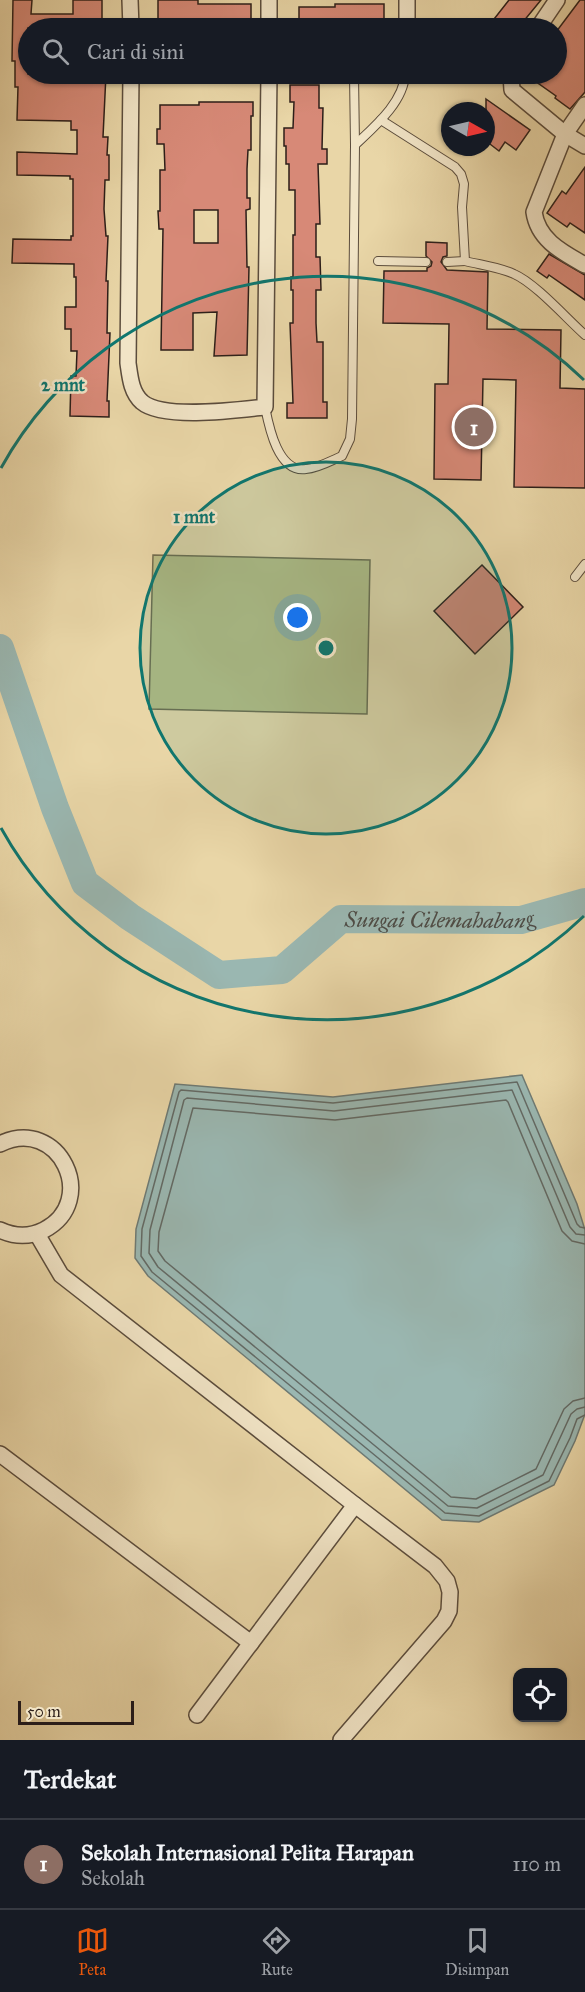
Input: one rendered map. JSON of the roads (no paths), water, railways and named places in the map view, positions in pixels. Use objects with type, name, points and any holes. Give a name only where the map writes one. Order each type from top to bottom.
[{"type":"street","points":[[130,0],[131,18]]},
{"type":"street","points":[[269,0],[269,18]]},
{"type":"street","points":[[406,18],[407,0]]},
{"type":"street","points":[[545,18],[557,0]]},
{"type":"street","points":[[131,84],[128,363],[130,382],[136,395],[147,405],[165,410],[201,413],[265,407],[269,84]]},
{"type":"street","points":[[511,84],[512,90],[565,134],[585,146]]},
{"type":"street","points":[[585,105],[565,134],[534,212],[535,220],[546,239],[585,265]]},
{"type":"street","points":[[0,1144],[9,1139],[26,1138],[42,1142],[56,1151],[66,1165],[71,1181],[70,1198],[63,1214],[52,1226],[37,1234],[22,1236],[0,1230]]},
{"type":"street","points":[[37,1234],[61,1275],[435,1566],[447,1581],[450,1599],[447,1616],[435,1633],[341,1740]]},
{"type":"street","points":[[0,1454],[250,1643]]},
{"type":"street","points":[[197,1715],[355,1505]]},
{"type":"lane","points":[[265,407],[272,438],[292,467],[304,470],[342,456],[350,439],[352,419],[354,84]]},
{"type":"lane","points":[[355,145],[381,120],[403,84]]},
{"type":"lane","points":[[381,120],[455,167],[461,174],[464,184],[462,207],[465,261]]},
{"type":"lane","points":[[378,261],[426,262]]},
{"type":"lane","points":[[447,262],[465,261],[516,274],[585,335]]},
{"type":"lane","points":[[575,577],[585,564]]},
{"type":"water","points":[[522,1075],[577,1204],[585,1230],[585,1414],[554,1485],[479,1522],[442,1520],[148,1276],[135,1258],[136,1229],[175,1084],[333,1097]]},
{"type":"waterway","name":"Sungai Cilemahabang","points":[[0,648],[55,808],[85,883],[130,917],[219,975],[282,970],[341,919],[521,920],[585,902]]},
{"type":"place","name":"Sekolah Internasional Pelita Harapan","points":[[474,427]]}]
